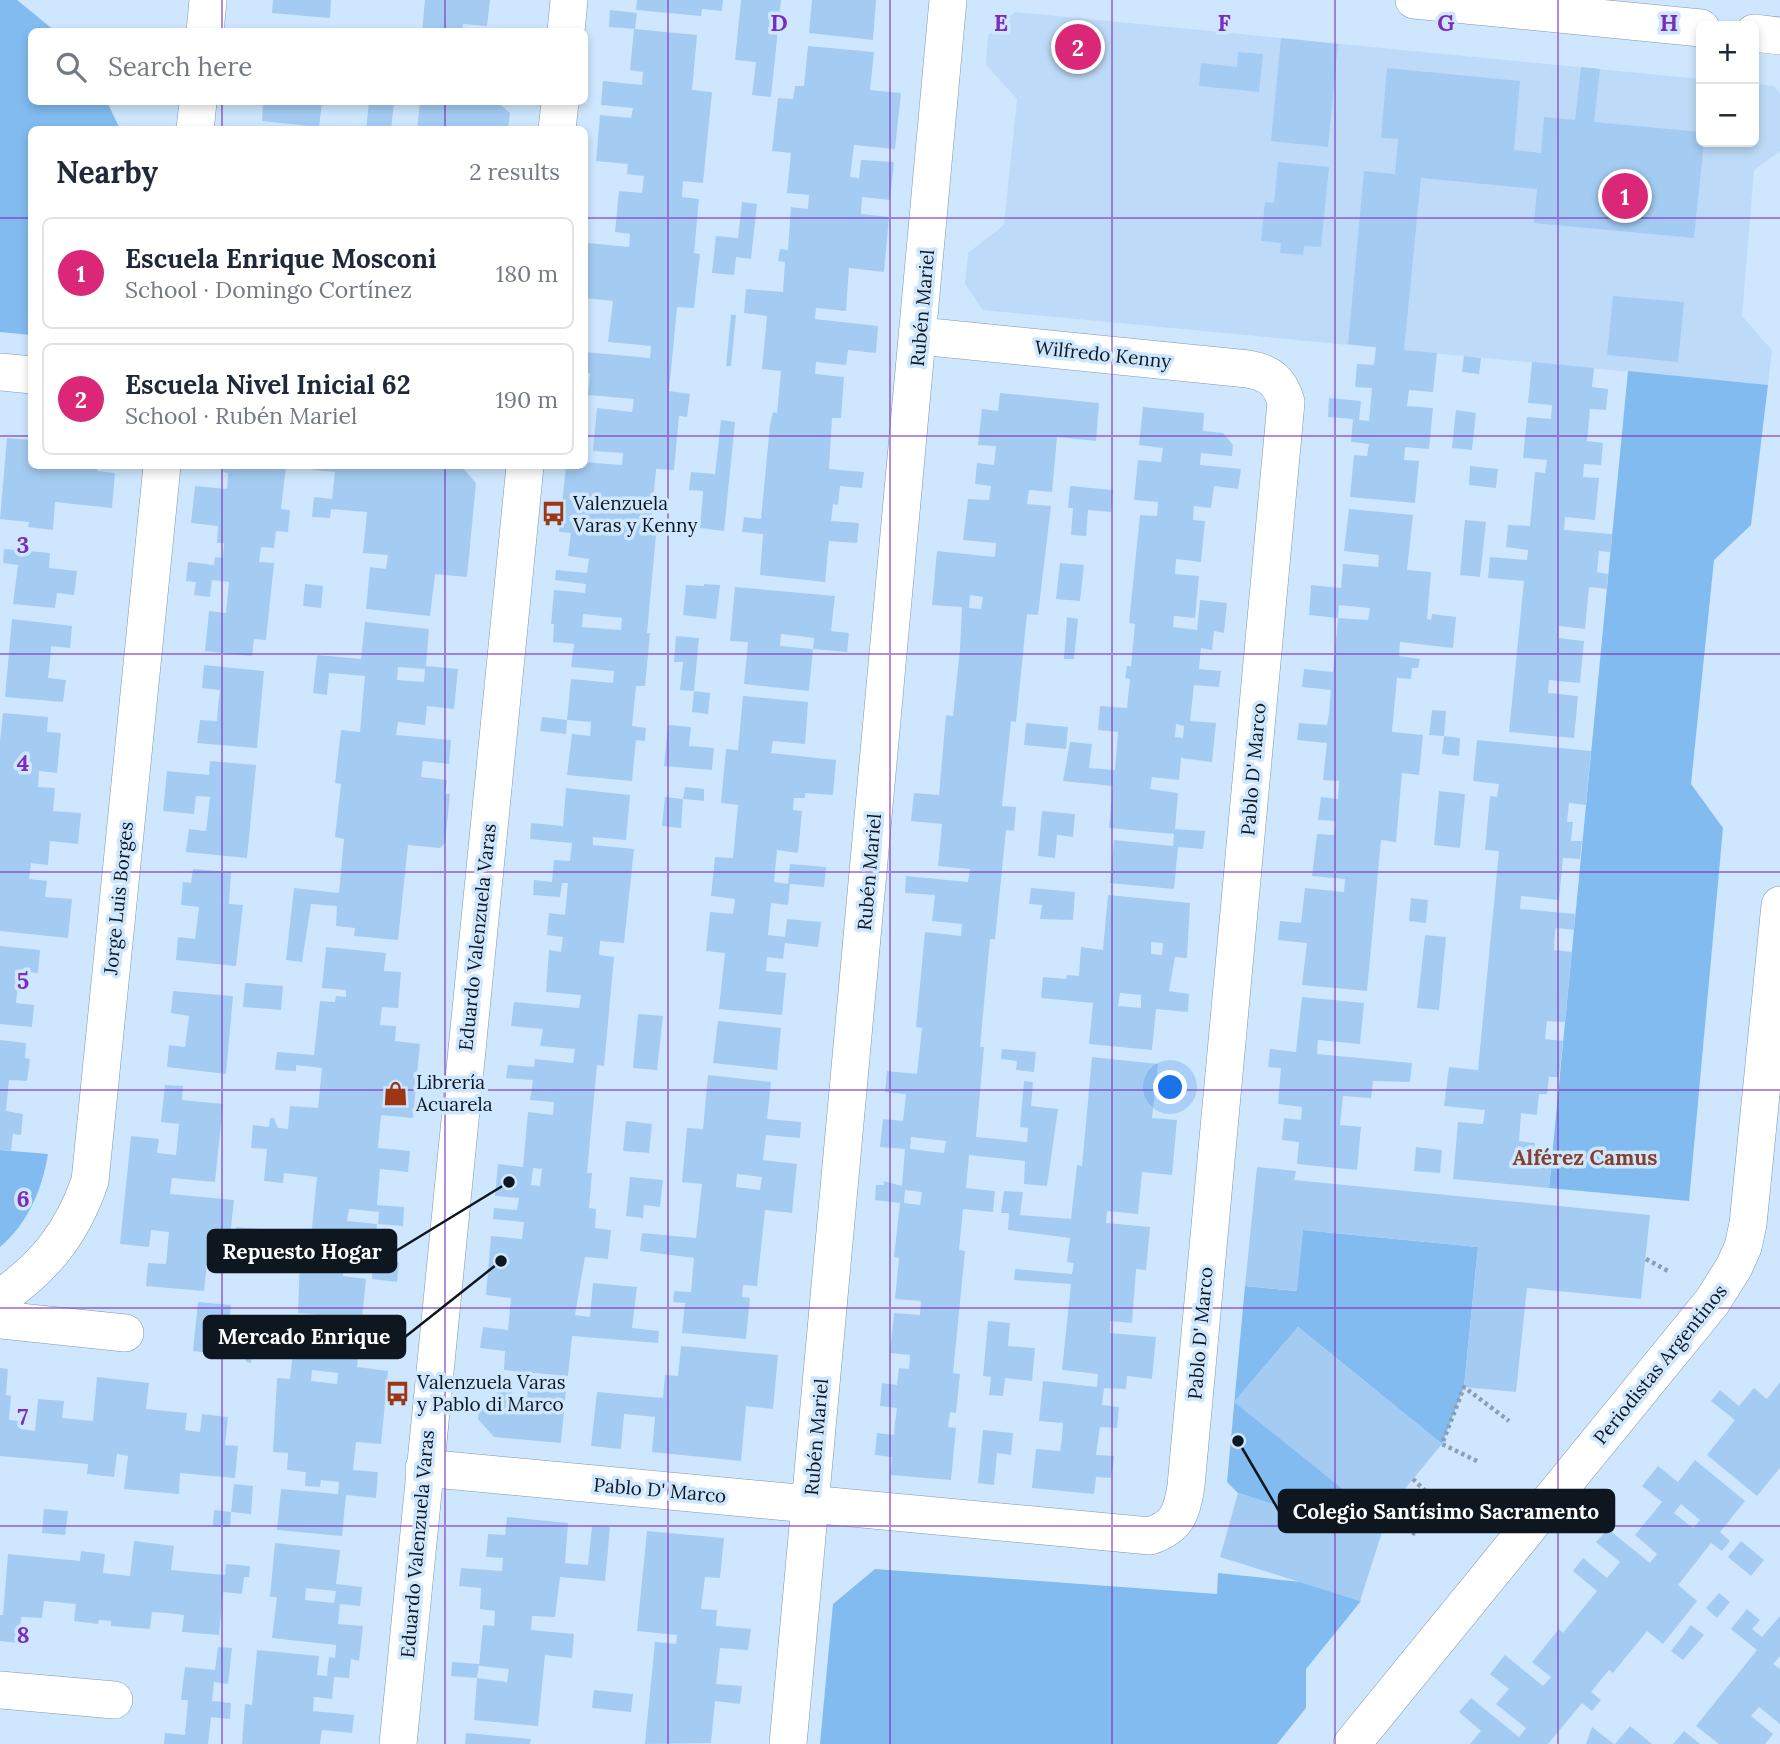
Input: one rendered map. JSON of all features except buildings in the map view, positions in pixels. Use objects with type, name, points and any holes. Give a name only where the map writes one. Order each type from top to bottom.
[{"type":"street","points":[[205,28],[208,0]]},
{"type":"street","points":[[566,28],[569,0]]},
{"type":"street","name":"Rubén Mariel","points":[[788,1744],[948,0]]},
{"type":"street","points":[[1414,0],[1474,3],[1696,27]]},
{"type":"street","points":[[1759,34],[1780,36]]},
{"type":"street","points":[[195,126],[198,105]]},
{"type":"street","points":[[557,126],[560,105]]},
{"type":"street","name":"Wilfredo Kenny","points":[[919,336],[1248,369],[1262,371],[1281,387]]},
{"type":"street","points":[[0,372],[28,375]]},
{"type":"street","name":"Pablo D' Marco","points":[[424,1468],[1150,1536],[1167,1531],[1178,1521],[1186,1486],[1283,449],[1286,402],[1281,387]]},
{"type":"street","name":"Jorge Luis Borges","points":[[0,1298],[37,1271],[54,1251],[80,1207],[89,1181],[162,469]]},
{"type":"street","name":"Eduardo Valenzuela Varas","points":[[398,1744],[525,469]]},
{"type":"street","name":"Periodistas Argentinos","points":[[1352,1744],[1712,1302],[1734,1267],[1743,1247],[1753,1193],[1780,905]]},
{"type":"street","points":[[0,1320],[125,1333]]},
{"type":"street","points":[[0,1690],[114,1700]]},
{"type":"path","points":[[1646,1259],[1670,1272]]},
{"type":"path","points":[[1477,1461],[1442,1444],[1464,1387],[1509,1421]]},
{"type":"path","points":[[1413,1479],[1441,1506]]},
{"type":"path","points":[[1380,1519],[1418,1535]]},
{"type":"shaded area","points":[[0,0],[17,0],[51,28],[28,28],[28,105],[108,105],[119,126],[28,126],[28,335],[0,332]]},
{"type":"shaded area","points":[[1015,12],[1696,79],[1696,147],[1759,147],[1759,84],[1774,86],[1780,93],[1780,151],[1754,170],[1742,316],[1772,350],[1768,385],[983,310],[965,284],[968,253],[1004,225],[1017,99],[986,65],[988,35]]},
{"type":"shaded area","points":[[1628,371],[1768,385],[1751,525],[1714,560],[1691,784],[1723,828],[1689,1201],[1549,1188]]},
{"type":"shaded area","points":[[0,1150],[48,1154],[38,1193],[26,1217],[0,1247]]},
{"type":"shaded area","points":[[1303,1230],[1478,1247],[1464,1387],[1442,1444],[1298,1327],[1235,1401],[1380,1519],[1384,1526],[1350,1516],[1347,1528],[1238,1493],[1227,1482],[1245,1286],[1296,1291]]},
{"type":"shaded area","points":[[875,1569],[1217,1594],[1218,1573],[1301,1582],[1361,1601],[1306,1669],[1306,1708],[1277,1744],[820,1744],[833,1604]]},
{"type":"place","name":"Escuela Nivel Inicial 62","points":[[1078,47]]},
{"type":"place","name":"Escuela Enrique Mosconi","points":[[1625,196]]},
{"type":"place","name":"Valenzuela Varas y Kenny","points":[[553,514]]},
{"type":"place","name":"Librería Acuarela","points":[[396,1093]]},
{"type":"place","name":"Repuesto Hogar","points":[[509,1182]]},
{"type":"place","name":"Mercado Enrique","points":[[501,1261]]},
{"type":"place","name":"Valenzuela Varas y Pablo di Marco","points":[[397,1393]]},
{"type":"place","name":"Colegio Santísimo Sacramento","points":[[1238,1441]]},
{"type":"district","name":"Alférez Camus","points":[[1585,1158]]}]
